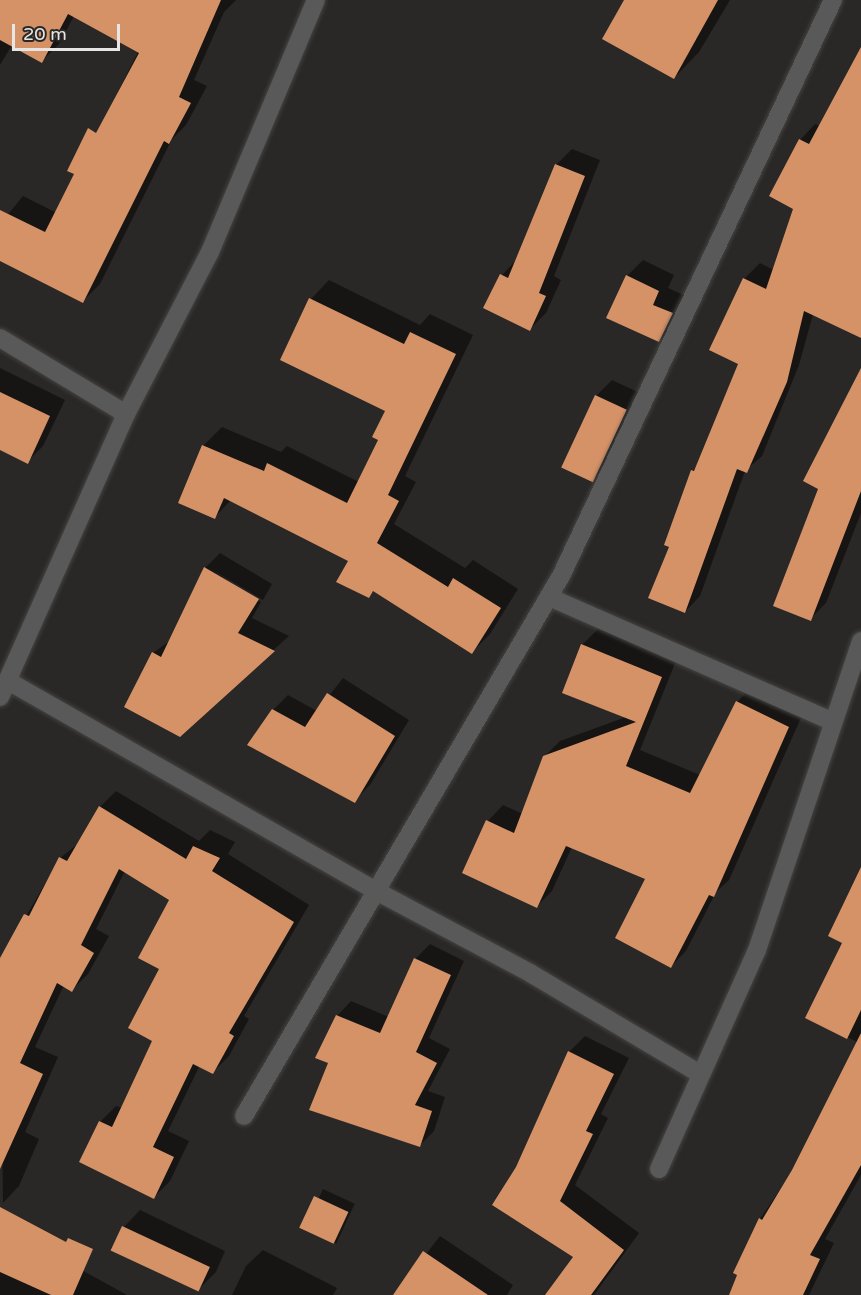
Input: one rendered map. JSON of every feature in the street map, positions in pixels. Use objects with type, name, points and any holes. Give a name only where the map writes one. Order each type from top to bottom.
[{"type":"street","points":[[316,0],[210,252],[126,414],[4,689],[530,973],[700,1074]]},
{"type":"street","points":[[244,1116],[549,597],[833,0]]},
{"type":"street","points":[[0,338],[126,414]]},
{"type":"street","points":[[549,597],[831,721]]},
{"type":"street","points":[[659,1169],[757,950],[831,721],[861,641]]},
{"type":"building","points":[[0,0],[221,0],[179,97],[191,103],[169,144],[164,141],[83,303],[0,261],[0,210],[45,232],[74,174],[67,171],[88,128],[96,133],[139,53],[68,14],[42,63],[0,40]]},
{"type":"building","points":[[624,0],[718,0],[674,79],[602,39]]},
{"type":"building","points":[[861,47],[861,338],[804,311],[787,382],[747,473],[737,469],[685,613],[648,598],[669,547],[664,545],[691,470],[694,471],[738,364],[709,350],[743,278],[766,289],[793,209],[769,196],[799,139],[809,144]]},
{"type":"building","points":[[555,164],[585,176],[539,293],[546,296],[530,331],[483,308],[500,274],[508,278]]},
{"type":"building","points":[[626,275],[659,291],[653,305],[673,313],[659,342],[606,318]]},
{"type":"building","points":[[309,298],[404,344],[410,332],[456,354],[388,495],[399,501],[377,543],[448,587],[453,578],[501,608],[472,654],[373,591],[369,598],[336,582],[348,561],[224,498],[215,519],[178,503],[202,445],[264,471],[267,463],[347,503],[378,440],[372,437],[385,411],[280,360]]},
{"type":"building","points":[[861,368],[861,491],[811,621],[773,606],[818,489],[803,481]]},
{"type":"building","points":[[0,392],[50,416],[28,464],[0,450]]},
{"type":"building","points":[[595,395],[627,410],[593,482],[561,468]]},
{"type":"building","points":[[204,567],[259,599],[238,633],[275,651],[180,737],[124,707],[152,652],[161,657]]},
{"type":"building","points":[[581,644],[662,677],[626,766],[690,793],[736,701],[789,727],[714,897],[709,895],[671,968],[615,938],[645,879],[566,846],[537,908],[462,873],[486,820],[514,833],[543,756],[636,722],[562,693]]},
{"type":"building","points":[[327,693],[395,736],[355,803],[247,745],[272,709],[305,727]]},
{"type":"building","points":[[99,806],[186,859],[193,846],[220,858],[212,871],[294,922],[229,1033],[234,1036],[213,1074],[193,1064],[153,1147],[174,1157],[154,1199],[79,1162],[99,1121],[112,1127],[152,1041],[128,1028],[159,969],[138,958],[169,900],[119,869],[81,945],[94,953],[72,992],[57,983],[20,1063],[43,1074],[0,1169],[0,958],[24,914],[29,916],[59,857],[67,861]]},
{"type":"building","points":[[861,867],[861,1010],[847,1039],[805,1018],[842,943],[828,936]]},
{"type":"building","points":[[414,958],[451,975],[416,1052],[437,1063],[415,1105],[432,1111],[420,1147],[309,1110],[328,1063],[315,1058],[336,1015],[380,1033]]},
{"type":"building","points":[[861,1033],[861,1165],[810,1255],[820,1259],[803,1295],[729,1295],[737,1275],[733,1273],[759,1218],[762,1220],[792,1170]]},
{"type":"building","points":[[568,1051],[614,1074],[586,1131],[593,1134],[560,1201],[624,1250],[591,1295],[545,1295],[573,1257],[492,1205],[516,1167]]},
{"type":"building","points":[[314,1196],[348,1212],[334,1244],[299,1228]]},
{"type":"building","points":[[0,1207],[66,1242],[68,1238],[93,1249],[73,1295],[51,1295],[0,1272]]},
{"type":"building","points":[[122,1226],[210,1267],[199,1291],[111,1250]]},
{"type":"building","points":[[423,1251],[488,1295],[393,1295]]}]
